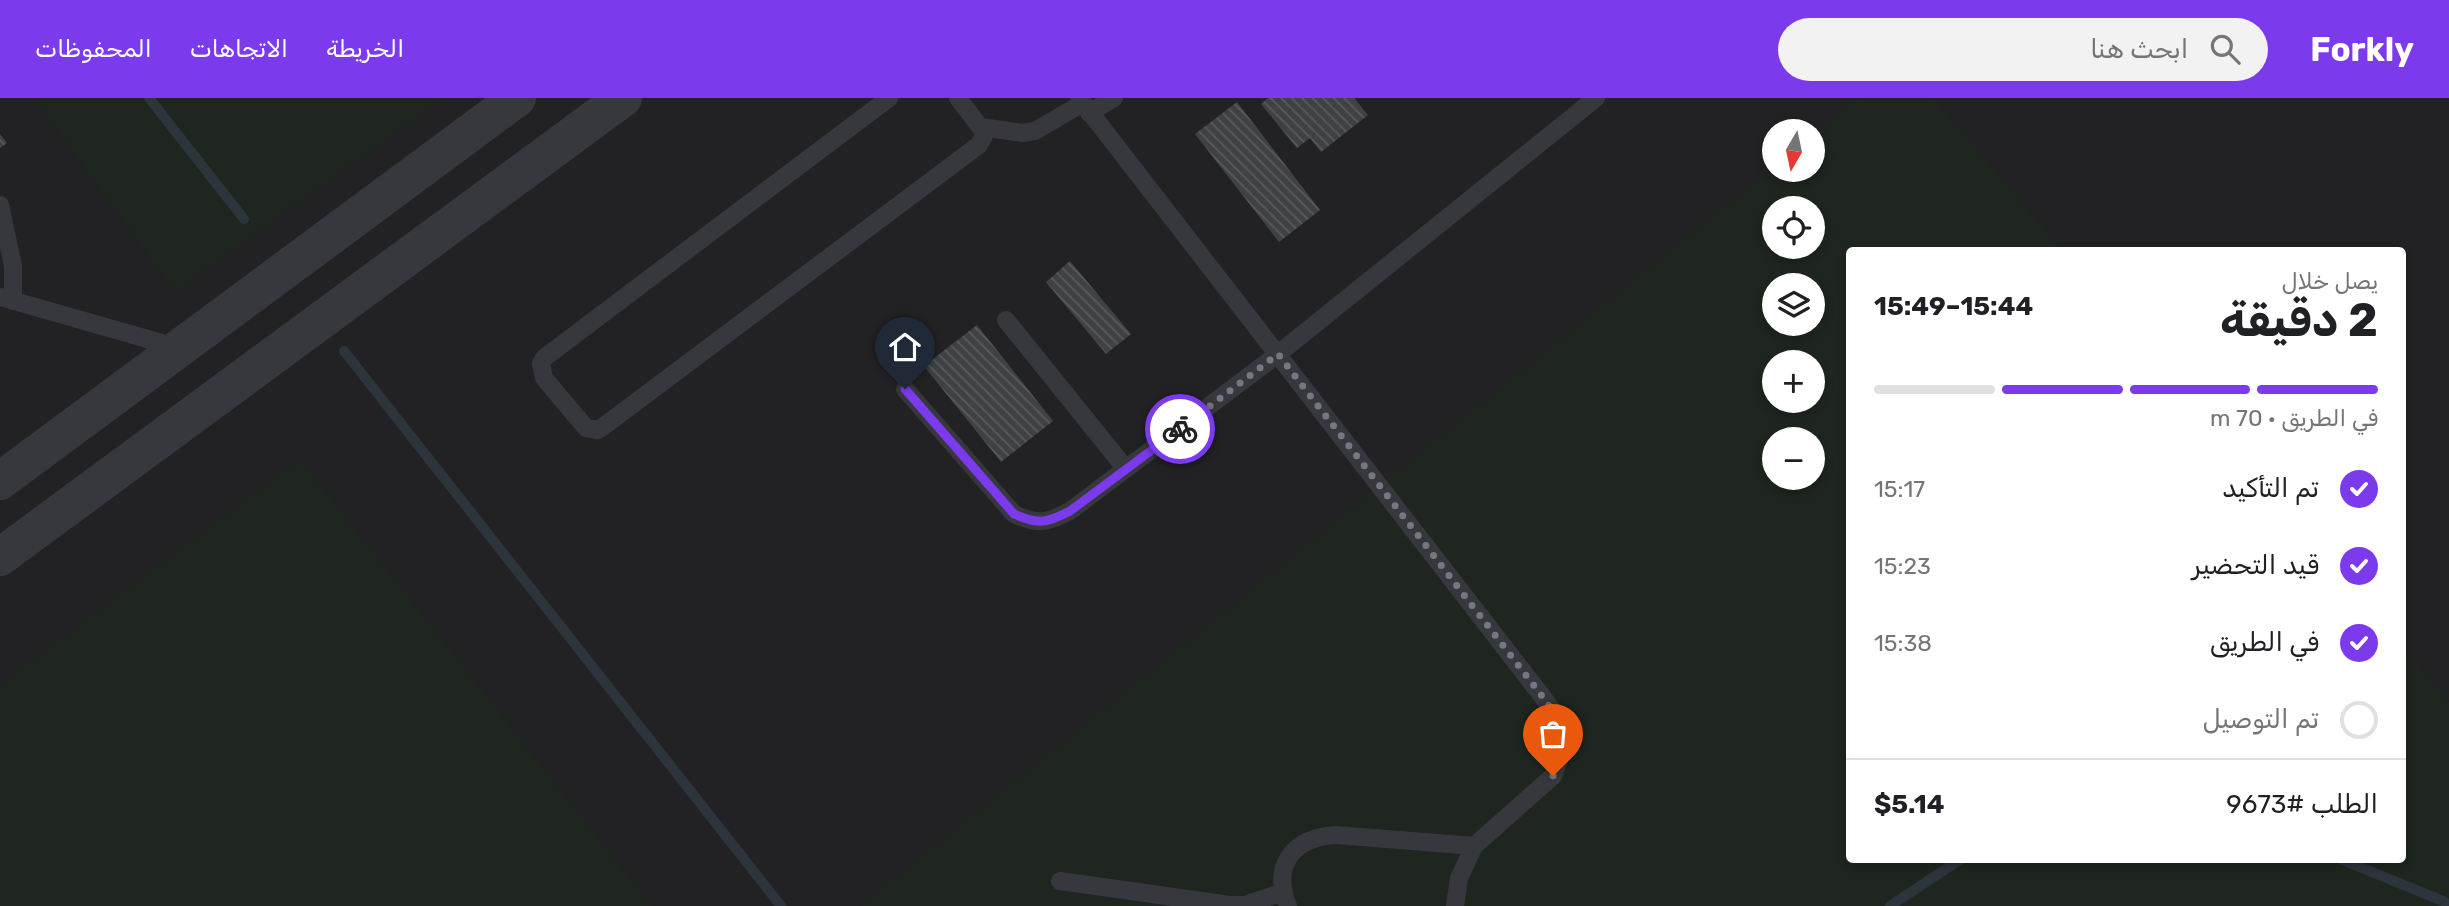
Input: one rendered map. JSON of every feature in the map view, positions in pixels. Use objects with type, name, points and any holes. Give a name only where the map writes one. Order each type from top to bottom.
[{"type":"street","points":[[0,481],[517,98]]},
{"type":"street","points":[[0,557],[623,98]]},
{"type":"lane","points":[[889,98],[544,358],[541,364],[544,378],[586,428],[598,430],[604,426],[979,145],[984,136],[981,127],[958,98]]},
{"type":"lane","points":[[981,127],[1022,133],[1035,131],[1083,105],[1114,98]]},
{"type":"lane","points":[[905,389],[1014,514],[1032,522],[1052,520],[1070,511],[1278,354],[1596,98]]},
{"type":"lane","points":[[1083,105],[1559,720],[1563,749],[1553,776],[1474,846],[1459,877],[1455,906]]},
{"type":"lane","points":[[0,205],[13,266],[6,299],[179,348]]},
{"type":"lane","points":[[1006,320],[1126,469]]},
{"type":"lane","points":[[1060,881],[1245,905],[1286,899],[1282,874],[1289,856],[1302,843],[1318,836],[1337,835],[1474,846]]},
{"type":"shaded area","points":[[0,98],[2449,98],[2449,906],[0,906]]},
{"type":"shaded area","points":[[34,98],[444,98],[175,292]]},
{"type":"shaded area","points":[[1858,98],[1933,98],[2060,247],[1846,247],[1846,863],[2406,863],[2406,652],[2449,702],[2449,906],[860,906],[1762,176],[1762,182],[1825,182],[1825,125]]},
{"type":"shaded area","points":[[300,459],[652,906],[0,906],[0,685]]},
{"type":"building","points":[[1268,98],[1354,98],[1368,115],[1321,152],[1310,138],[1297,148],[1261,104]]},
{"type":"building","points":[[1237,102],[1320,210],[1279,242],[1195,134]]},
{"type":"building","points":[[0,134],[7,143],[0,148]]},
{"type":"building","points":[[1070,261],[1131,334],[1106,354],[1046,282]]},
{"type":"building","points":[[977,325],[1053,421],[1001,462],[924,366]]},
{"type":"waterway","points":[[149,98],[244,219]]},
{"type":"waterway","points":[[344,351],[781,906]]},
{"type":"waterway","points":[[1890,906],[1955,863]]},
{"type":"waterway","points":[[2350,863],[2443,901],[2449,906]]},
{"type":"way so far","points":[[1180,429],[1278,354],[1559,720],[1563,749],[1553,776]]},
{"type":"route","points":[[905,389],[1014,514],[1032,522],[1052,520],[1070,511],[1180,429]]}]
